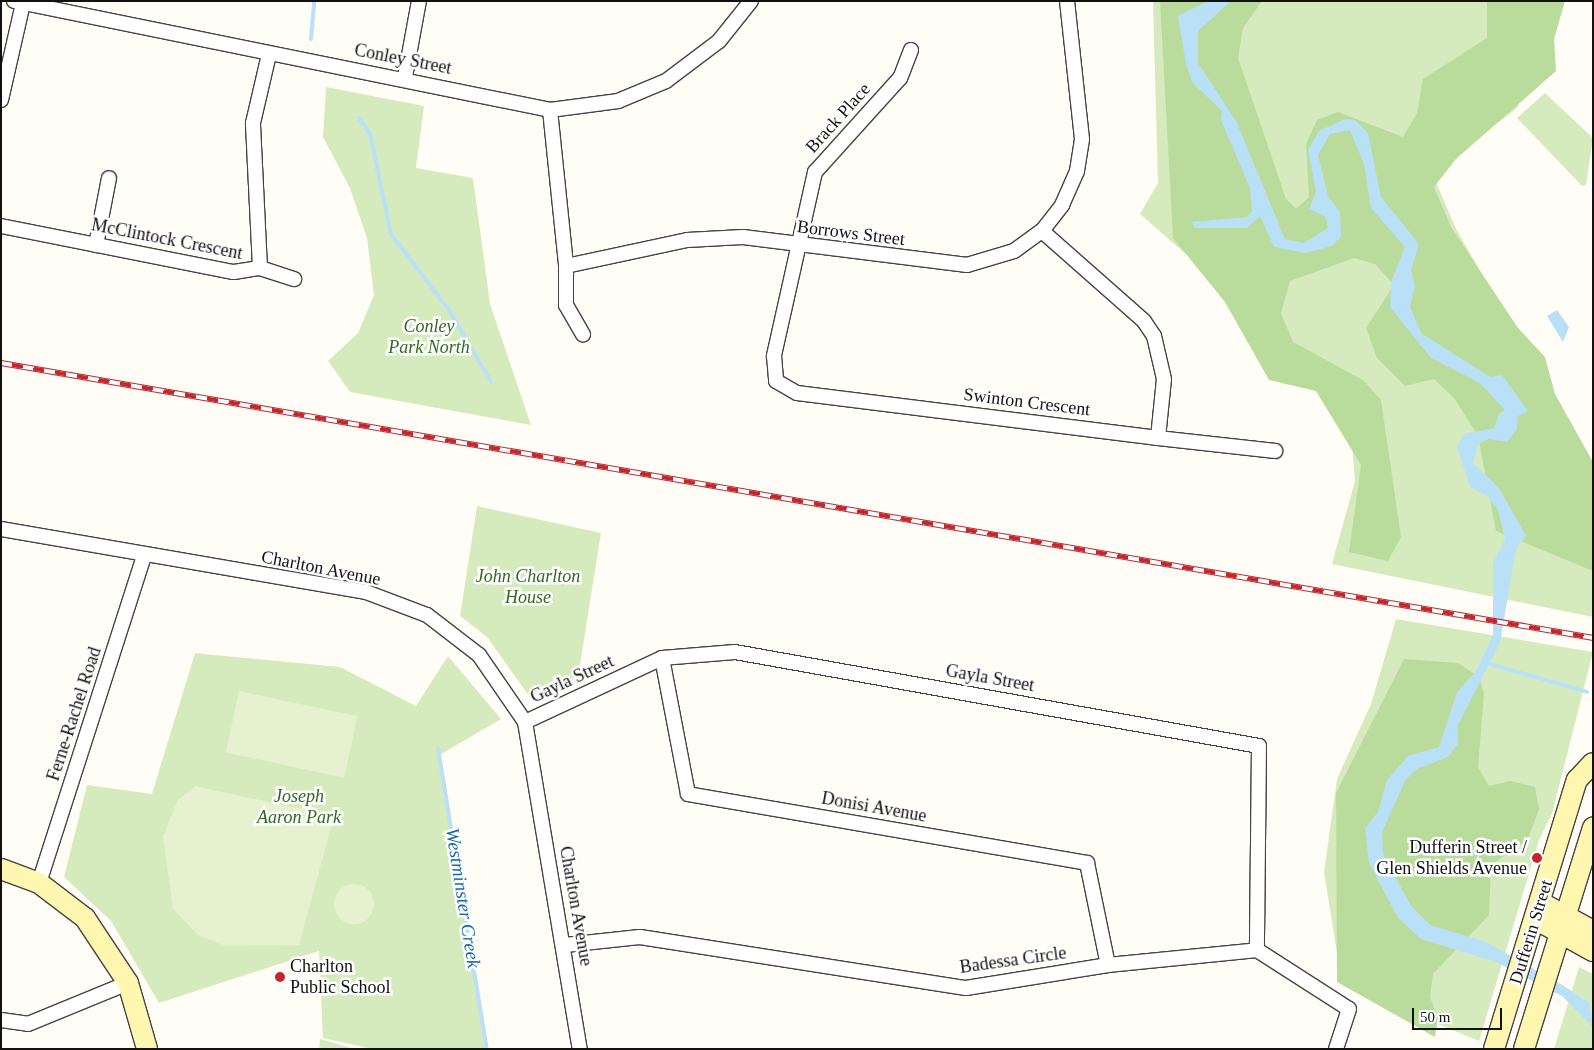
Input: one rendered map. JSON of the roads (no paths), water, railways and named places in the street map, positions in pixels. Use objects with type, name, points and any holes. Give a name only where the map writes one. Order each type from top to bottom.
[{"type":"main road","name":"Dufferin Street","points":[[1494,1049],[1577,780],[1593,763]]},
{"type":"main road","name":"Dufferin Street","points":[[1527,1040],[1556,955],[1593,827]]},
{"type":"main road","points":[[1,869],[39,883],[84,918],[128,983],[147,1049]]},
{"type":"main road","points":[[1538,910],[1564,925],[1593,951]]},
{"type":"main road","points":[[1564,925],[1593,931]]},
{"type":"street","points":[[405,77],[419,1]]},
{"type":"street","name":"Conley Street","points":[[19,2],[269,54],[405,77],[550,110],[618,101],[666,81],[719,41],[751,1]]},
{"type":"street","name":"Borrows Street","points":[[566,266],[687,240],[743,238],[967,265],[1014,251],[1042,231],[1062,205],[1077,171],[1082,139],[1067,1]]},
{"type":"street","points":[[1,100],[19,2]]},
{"type":"street","name":"Brack Place","points":[[798,246],[815,172],[900,78],[911,50]]},
{"type":"street","name":"McClintock Crescent","points":[[1,226],[234,272],[260,268],[254,124],[269,54]]},
{"type":"street","points":[[550,110],[566,266],[566,305],[583,335]]},
{"type":"street","points":[[96,245],[109,178]]},
{"type":"street","points":[[1042,231],[1144,320],[1154,336],[1164,379],[1158,438]]},
{"type":"street","name":"Swinton Crescent","points":[[798,246],[774,356],[776,381],[784,388],[1158,438],[1275,451]]},
{"type":"street","points":[[260,268],[294,278]]},
{"type":"street","name":"Charlton Avenue","points":[[1,529],[144,556],[366,592],[426,615],[479,655],[525,722],[565,945],[580,1049]]},
{"type":"street","name":"Ferne-Rachel Road","points":[[39,883],[144,556]]},
{"type":"street","name":"Gayla Street","points":[[525,722],[662,658],[735,652],[1259,746],[1257,950]]},
{"type":"street","name":"Donisi Avenue","points":[[662,658],[688,794],[1087,863],[1108,965]]},
{"type":"street","name":"Badessa Circle","points":[[565,945],[640,937],[966,988],[1108,965],[1257,950]]},
{"type":"street","points":[[1257,950],[1349,1009],[1336,1049]]},
{"type":"street","points":[[1,1020],[28,1024],[128,983]]},
{"type":"water","points":[[1208,1],[1231,1],[1198,31],[1198,63],[1236,121],[1285,239],[1304,243],[1328,228],[1325,216],[1309,209],[1316,192],[1308,150],[1319,131],[1345,119],[1355,120],[1368,133],[1381,197],[1419,244],[1411,270],[1415,286],[1410,307],[1421,333],[1490,377],[1502,375],[1528,411],[1518,416],[1517,429],[1507,442],[1489,439],[1478,444],[1473,463],[1499,488],[1526,536],[1516,548],[1500,643],[1458,725],[1458,744],[1448,757],[1419,768],[1406,779],[1382,832],[1383,854],[1411,906],[1430,925],[1486,942],[1564,986],[1589,1003],[1593,1027],[1562,996],[1496,962],[1421,939],[1398,918],[1369,863],[1365,828],[1378,812],[1387,780],[1408,756],[1439,747],[1457,692],[1476,671],[1493,635],[1493,563],[1505,539],[1498,510],[1487,496],[1470,487],[1457,446],[1464,434],[1494,428],[1499,414],[1505,410],[1480,383],[1431,358],[1390,307],[1391,282],[1405,247],[1371,208],[1364,164],[1350,130],[1330,134],[1318,155],[1328,196],[1340,212],[1341,236],[1332,246],[1305,253],[1274,247],[1260,216],[1247,228],[1195,228],[1192,222],[1247,217],[1252,211],[1250,188],[1221,120],[1222,111],[1192,82],[1186,64],[1178,16]]},
{"type":"water","points":[[1557,310],[1569,327],[1563,342],[1547,316]]},
{"type":"waterway","name":"Westminster Creek","points":[[311,39],[314,1]]},
{"type":"waterway","name":"Westminster Creek","points":[[359,118],[370,134],[391,234],[449,310],[491,382]]},
{"type":"waterway","points":[[1486,663],[1587,692]]},
{"type":"waterway","name":"Westminster Creek","points":[[438,748],[487,1049]]},
{"type":"railway","points":[[1,363],[1593,638]]},
{"type":"place","name":"Dufferin Street / Glen Shields Avenue","points":[[1537,858]]},
{"type":"place","name":"Charlton Public School","points":[[280,977]]},
{"type":"park label","name":"Conley Park North","points":[[429,337]]},
{"type":"park label","name":"John Charlton House","points":[[528,587]]},
{"type":"park label","name":"Joseph Aaron Park","points":[[299,808]]}]
